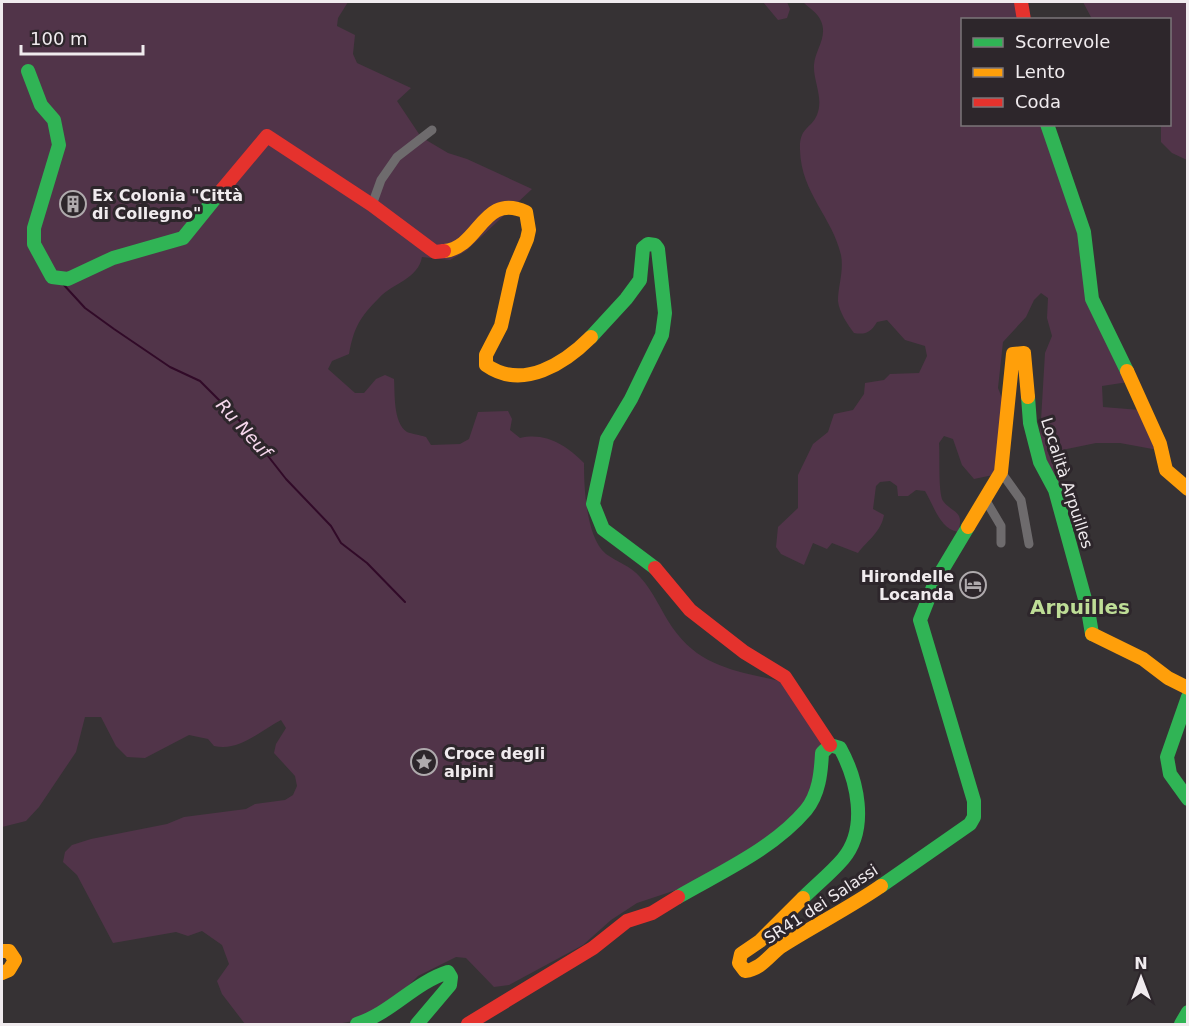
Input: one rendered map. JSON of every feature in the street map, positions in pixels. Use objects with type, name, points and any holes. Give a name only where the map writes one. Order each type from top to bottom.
[{"type":"street","points":[[1021,2],[1024,18]]},
{"type":"street","points":[[28,71],[41,105],[54,120],[59,145],[34,228],[34,244],[52,277],[69,279],[112,258],[183,238],[267,136],[372,205],[435,252],[446,254],[457,250],[490,214],[504,206],[517,206],[526,212],[529,230],[527,239],[513,272],[501,326],[485,358],[489,368],[495,371],[544,371],[567,360],[630,296],[640,280],[643,248],[648,244],[657,246],[665,326],[631,399],[607,439],[593,504],[594,513],[603,529],[656,569],[690,609],[744,652],[785,676],[830,745],[822,753],[821,778],[807,808],[777,838],[652,913],[627,921],[593,948],[507,998],[468,1024]]},
{"type":"street","points":[[1048,126],[1084,232],[1092,299],[1145,409],[1160,444],[1166,470],[1188,489]]},
{"type":"street","points":[[372,205],[381,180],[397,157],[432,130]]},
{"type":"street","name":"Località Arpuilles","points":[[925,608],[938,577],[1001,472],[1013,354],[1024,353],[1030,423],[1040,462],[1055,490],[1088,610],[1092,635],[1143,659],[1168,678],[1188,688]]},
{"type":"street","points":[[1001,472],[1021,500],[1029,544]]},
{"type":"street","points":[[985,499],[1001,526],[1001,543]]},
{"type":"street","name":"SR41 dei Salassi","points":[[830,745],[840,748],[845,757],[857,797],[859,810],[856,834],[845,857],[760,941],[741,954],[739,963],[745,971],[754,970],[781,947],[847,909],[898,872],[958,835],[974,817],[974,801],[920,621],[925,608]]},
{"type":"street","points":[[1181,794],[1170,774],[1167,757],[1188,697]]},
{"type":"street","points":[[2,951],[9,951],[15,960],[9,970],[2,973]]},
{"type":"street","points":[[357,1024],[373,1021],[435,975],[448,972],[451,977],[450,985],[417,1024]]},
{"type":"street","points":[[1181,1024],[1188,1012]]},
{"type":"shaded area","points":[[2,2],[348,2],[338,18],[337,26],[355,35],[353,54],[357,63],[411,88],[397,101],[421,137],[448,153],[467,159],[532,189],[466,251],[450,260],[422,257],[416,271],[385,293],[367,311],[356,329],[349,354],[332,361],[328,369],[355,393],[364,393],[376,379],[385,375],[394,379],[397,415],[402,428],[407,432],[426,437],[431,445],[460,444],[469,439],[478,412],[508,411],[512,419],[510,430],[520,438],[538,437],[555,442],[584,463],[590,524],[599,546],[606,554],[640,577],[672,627],[695,652],[736,671],[784,682],[821,736],[817,780],[799,811],[767,839],[682,888],[637,903],[611,920],[583,945],[509,985],[494,987],[466,958],[456,957],[418,976],[401,993],[359,1020],[337,1024],[245,1024],[222,994],[217,981],[229,964],[222,945],[202,931],[188,936],[176,932],[113,943],[77,875],[63,862],[65,852],[72,845],[167,824],[184,817],[246,809],[255,804],[285,800],[293,795],[297,786],[295,776],[274,753],[276,744],[286,728],[281,720],[232,746],[214,746],[208,739],[189,735],[145,758],[127,757],[116,746],[101,717],[85,717],[76,752],[39,807],[26,821],[2,827]]},
{"type":"shaded area","points":[[763,2],[787,2],[790,9],[787,18],[778,20]]},
{"type":"shaded area","points":[[803,2],[1017,2],[1020,18],[961,18],[961,126],[1045,126],[1082,238],[1083,268],[1128,382],[1102,386],[1103,407],[1140,410],[1158,450],[1120,443],[1096,443],[1062,450],[1059,489],[1047,464],[1040,437],[1045,353],[1052,336],[1047,318],[1048,298],[1041,293],[1034,300],[1026,317],[1003,342],[998,388],[1005,406],[1003,439],[993,475],[974,479],[962,465],[953,439],[944,436],[939,443],[941,497],[959,516],[958,532],[942,522],[925,491],[916,490],[908,496],[898,496],[897,486],[890,481],[880,482],[876,486],[873,509],[884,515],[877,531],[858,553],[832,543],[827,549],[813,543],[804,565],[781,554],[776,547],[778,527],[798,508],[798,475],[813,444],[828,432],[834,414],[853,410],[864,394],[865,383],[884,380],[890,374],[919,373],[927,356],[925,346],[905,340],[887,320],[877,322],[868,332],[854,333],[840,310],[838,301],[841,255],[831,229],[811,192],[802,165],[800,150],[801,137],[815,120],[819,109],[814,65],[823,27],[816,13]]},
{"type":"shaded area","points":[[1083,2],[1187,2],[1187,160],[1172,153],[1161,142],[1161,126],[1171,126],[1171,18],[1091,18]]},
{"type":"waterway","name":"Ru Neuf","points":[[63,284],[85,308],[114,329],[170,367],[200,381],[243,424],[286,479],[331,526],[341,543],[367,563],[405,602]]},
{"type":"traffic: fast","points":[[28,71],[41,105],[54,120],[59,145],[34,228],[34,244],[52,277],[68,279],[113,258],[183,238],[221,191]]},
{"type":"traffic: fast","points":[[1048,126],[1084,232],[1092,299],[1127,371]]},
{"type":"traffic: fast","points":[[591,337],[640,280],[643,248],[648,244],[655,245],[658,249],[665,313],[662,335],[631,399],[607,439],[593,504],[603,529],[655,568]]},
{"type":"traffic: fast","points":[[1028,397],[1030,423],[1040,462],[1055,490],[1088,610],[1092,634]]},
{"type":"traffic: fast","points":[[881,886],[970,824],[974,817],[974,801],[920,620],[935,582],[968,527]]},
{"type":"traffic: fast","points":[[1188,697],[1167,757],[1170,774],[1188,799]]},
{"type":"traffic: fast","points":[[678,897],[746,859],[793,824],[814,797],[820,776],[822,753],[830,745],[840,748],[851,774],[858,804],[856,833],[843,859],[803,898]]},
{"type":"traffic: fast","points":[[357,1024],[381,1013],[424,983],[448,972],[451,977],[450,985],[417,1024]]},
{"type":"traffic: fast","points":[[1181,1024],[1188,1012]]},
{"type":"traffic: slow","points":[[444,251],[456,248],[466,241],[490,215],[500,209],[511,208],[526,212],[529,230],[527,239],[513,272],[501,326],[486,355],[486,365],[500,372],[514,375],[529,374],[556,364],[581,347],[591,337]]},
{"type":"traffic: slow","points":[[968,527],[1001,472],[1013,354],[1024,353],[1028,397]]},
{"type":"traffic: slow","points":[[1127,371],[1160,444],[1166,470],[1188,489]]},
{"type":"traffic: slow","points":[[1092,634],[1143,659],[1168,678],[1188,688]]},
{"type":"traffic: slow","points":[[803,898],[760,941],[741,954],[739,963],[745,971],[756,968],[782,946],[881,886]]},
{"type":"traffic: slow","points":[[2,951],[9,951],[15,960],[9,970],[2,973]]},
{"type":"traffic: jam","points":[[1021,2],[1024,18]]},
{"type":"traffic: jam","points":[[221,191],[267,136],[372,205],[435,252],[444,251]]},
{"type":"traffic: jam","points":[[655,568],[690,610],[744,652],[785,677],[830,745]]},
{"type":"traffic: jam","points":[[468,1024],[593,948],[627,921],[652,913],[678,897]]},
{"type":"place","name":"Ex Colonia \"Città di Collegno\"","points":[[73,204]]},
{"type":"place","name":"Hirondelle Locanda","points":[[973,585]]},
{"type":"place","name":"Croce degli alpini","points":[[424,762]]},
{"type":"district","name":"Arpuilles","points":[[1080,607]]}]
